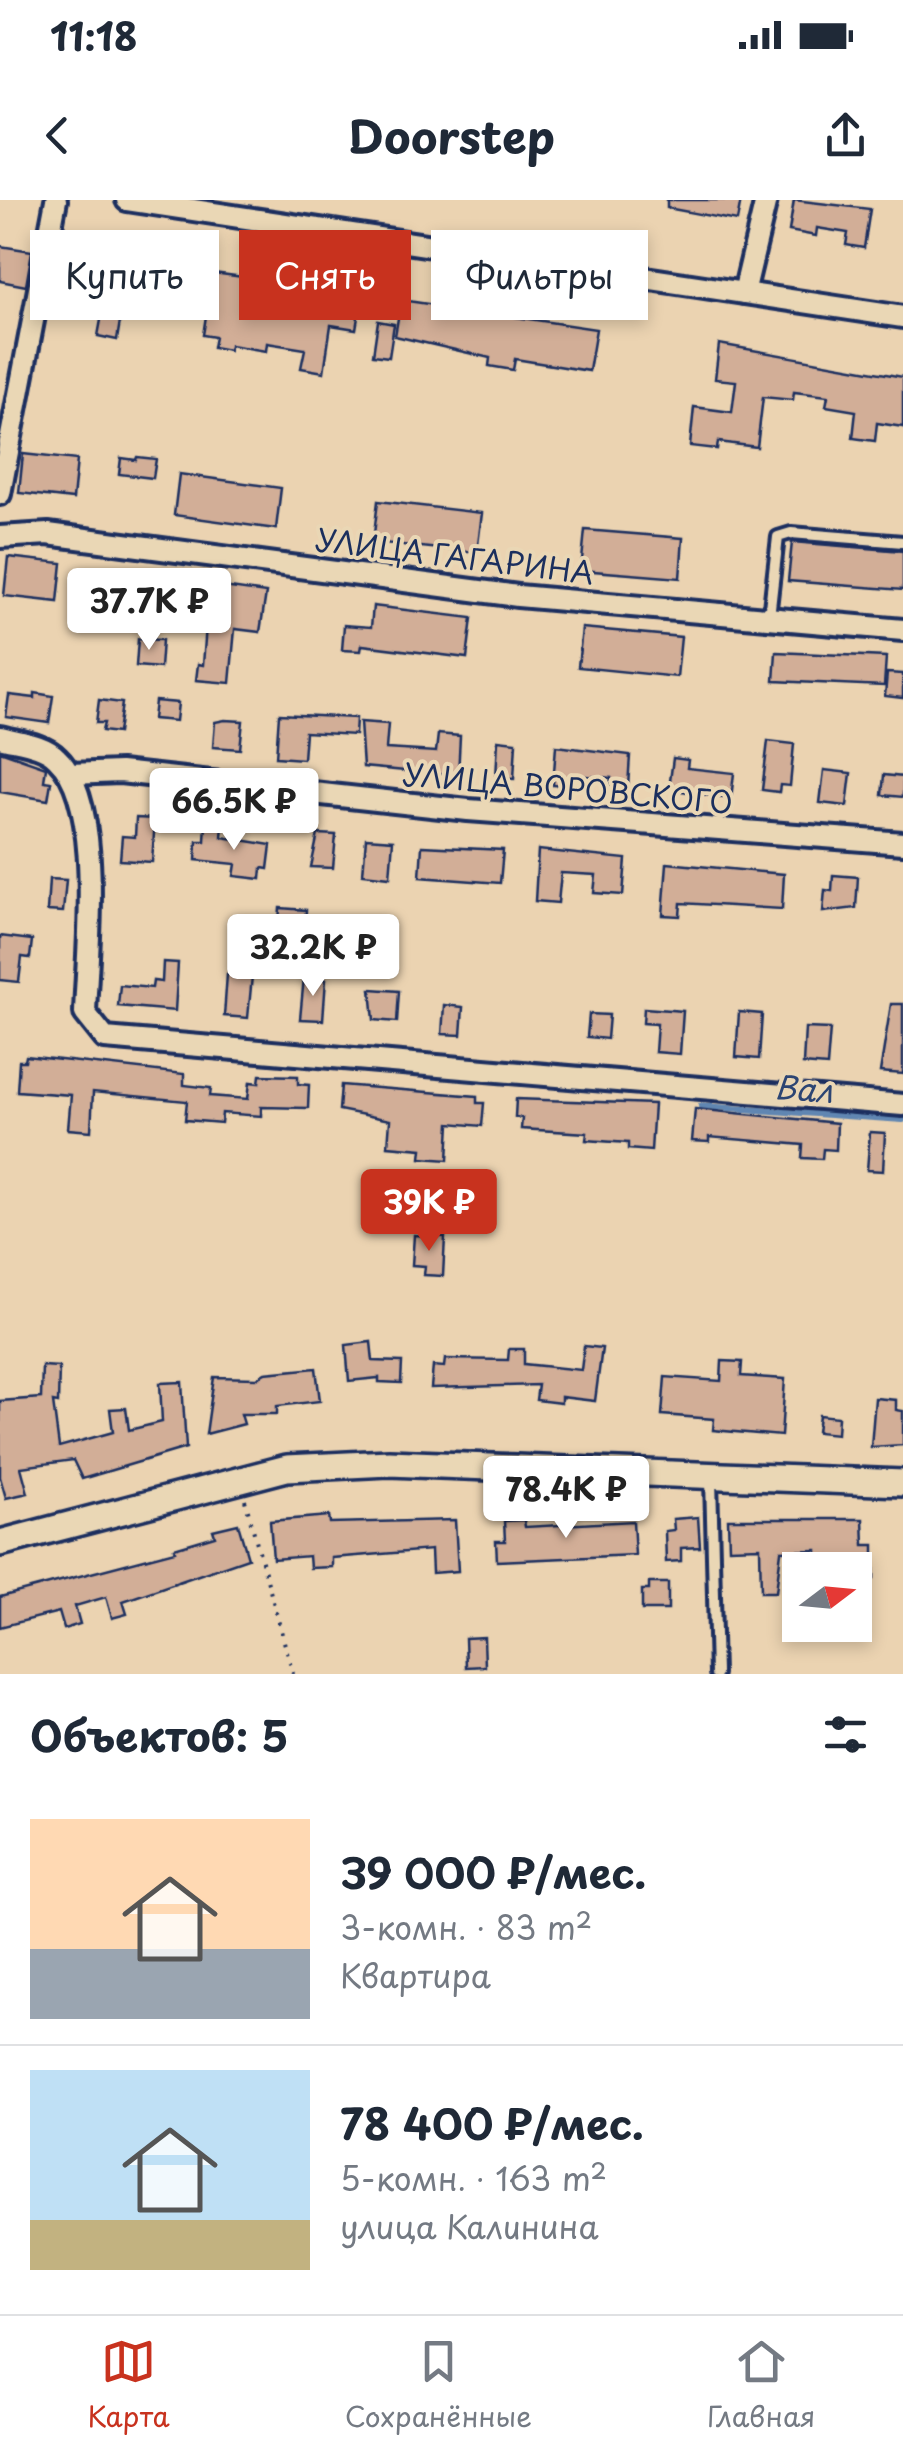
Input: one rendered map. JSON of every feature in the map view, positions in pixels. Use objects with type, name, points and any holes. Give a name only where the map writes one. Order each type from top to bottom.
[{"type":"street","points":[[0,494],[56,200]]},
{"type":"street","points":[[127,200],[903,317]]},
{"type":"street","points":[[744,294],[766,200]]},
{"type":"street","name":"УЛИЦА ГАГАРИНА","points":[[0,537],[48,534],[518,596],[903,630]]},
{"type":"street","points":[[0,737],[48,750],[71,774],[91,855],[85,1013],[105,1038],[903,1106]]},
{"type":"street","name":"УЛИЦА ВОРОВСКОГО","points":[[71,774],[120,772],[468,810],[903,843]]},
{"type":"street","points":[[0,1543],[287,1468],[390,1463],[903,1483]]},
{"type":"lane","points":[[768,618],[778,537],[792,532],[903,542]]},
{"type":"lane","points":[[711,1478],[716,1674]]},
{"type":"path","points":[[239,1480],[293,1674]]},
{"type":"building","points":[[667,200],[741,200],[737,221],[667,208]]},
{"type":"building","points":[[794,200],[870,209],[864,248],[846,245],[848,233],[817,228],[816,236],[789,231]]},
{"type":"building","points":[[0,246],[30,251],[26,286],[0,281]]},
{"type":"building","points":[[219,274],[239,276],[239,320],[358,320],[356,329],[331,325],[324,372],[301,368],[305,349],[267,343],[266,351],[230,345],[229,350],[213,347],[215,337],[203,335],[205,320],[219,320]]},
{"type":"building","points":[[411,301],[431,304],[431,320],[535,320],[596,329],[589,371],[515,359],[513,370],[489,366],[490,358],[395,336],[398,320],[411,320]]},
{"type":"building","points":[[101,320],[120,320],[117,340],[98,336]]},
{"type":"building","points":[[378,321],[394,324],[389,357],[373,355]]},
{"type":"building","points":[[719,344],[903,377],[903,427],[877,423],[875,441],[853,438],[856,411],[826,406],[828,396],[794,392],[793,400],[763,397],[757,447],[718,442],[717,449],[690,446],[694,407],[732,412],[736,381],[715,379]]},
{"type":"building","points":[[23,454],[77,460],[73,499],[19,493]]},
{"type":"building","points":[[121,458],[156,459],[153,478],[119,474]]},
{"type":"building","points":[[179,474],[281,488],[276,529],[174,515]]},
{"type":"building","points":[[378,501],[482,513],[477,553],[373,542]]},
{"type":"building","points":[[585,530],[683,538],[680,578],[581,570]]},
{"type":"building","points":[[792,542],[903,551],[903,590],[788,581]]},
{"type":"building","points":[[8,557],[62,563],[58,602],[4,596]]},
{"type":"building","points":[[167,579],[266,593],[260,632],[235,629],[230,683],[196,680],[198,664],[203,665],[206,625],[161,618]]},
{"type":"building","points":[[373,606],[472,618],[467,658],[362,645],[361,651],[342,650],[344,625],[371,627]]},
{"type":"building","points":[[582,628],[681,637],[677,677],[578,667]]},
{"type":"building","points":[[138,639],[162,640],[160,668],[136,666]]},
{"type":"building","points":[[776,652],[886,657],[884,686],[774,681]]},
{"type":"building","points":[[887,673],[903,674],[903,698],[885,696]]},
{"type":"building","points":[[35,693],[53,696],[49,723],[6,717],[9,695],[35,698]]},
{"type":"building","points":[[99,700],[122,703],[118,733],[102,731],[104,723],[96,723]]},
{"type":"building","points":[[155,701],[178,703],[176,721],[153,719]]},
{"type":"building","points":[[279,714],[356,718],[355,735],[305,732],[303,759],[276,757]]},
{"type":"building","points":[[243,721],[240,749],[213,747],[215,722]]},
{"type":"building","points":[[360,722],[388,724],[386,749],[436,752],[438,734],[460,736],[458,776],[363,767]]},
{"type":"building","points":[[498,740],[516,742],[514,779],[496,778]]},
{"type":"building","points":[[768,741],[794,744],[790,786],[780,785],[779,792],[762,790]]},
{"type":"building","points":[[556,746],[630,755],[628,787],[610,785],[611,778],[572,775],[572,786],[553,785]]},
{"type":"building","points":[[0,751],[46,767],[44,781],[51,782],[48,800],[0,792]]},
{"type":"building","points":[[673,758],[688,760],[687,768],[734,773],[731,799],[669,789]]},
{"type":"building","points":[[824,770],[851,773],[847,806],[820,803]]},
{"type":"building","points":[[884,775],[903,777],[903,797],[882,795]]},
{"type":"building","points":[[136,818],[155,819],[152,862],[120,860],[122,836],[135,837]]},
{"type":"building","points":[[206,823],[223,825],[222,837],[271,845],[268,869],[262,868],[261,879],[234,876],[236,864],[196,860],[197,841],[205,841]]},
{"type":"building","points":[[318,834],[336,835],[333,868],[311,867]]},
{"type":"building","points":[[366,838],[393,840],[390,877],[363,874]]},
{"type":"building","points":[[422,846],[503,850],[500,883],[420,877]]},
{"type":"building","points":[[538,850],[626,859],[623,895],[594,893],[596,875],[561,873],[558,903],[535,901]]},
{"type":"building","points":[[667,863],[784,874],[782,909],[681,903],[680,916],[663,915]]},
{"type":"building","points":[[833,875],[858,877],[856,908],[823,912],[825,890],[832,891]]},
{"type":"building","points":[[49,879],[66,880],[63,912],[47,911]]},
{"type":"building","points":[[280,908],[306,910],[304,937],[278,935]]},
{"type":"building","points":[[0,936],[32,940],[30,958],[22,957],[19,982],[0,980]]},
{"type":"building","points":[[368,943],[383,944],[382,961],[366,960]]},
{"type":"building","points":[[163,962],[178,963],[175,1011],[118,1006],[120,985],[152,988],[153,981],[162,982]]},
{"type":"building","points":[[227,974],[252,976],[248,1018],[224,1016]]},
{"type":"building","points":[[304,977],[326,979],[323,1020],[300,1019]]},
{"type":"building","points":[[371,989],[399,991],[397,1022],[374,1020]]},
{"type":"building","points":[[891,1004],[903,1004],[903,1074],[880,1072]]},
{"type":"building","points":[[444,1005],[463,1007],[461,1035],[442,1034]]},
{"type":"building","points":[[644,1008],[683,1011],[680,1054],[655,1052],[657,1024],[643,1023]]},
{"type":"building","points":[[739,1012],[762,1014],[759,1059],[736,1057]]},
{"type":"building","points":[[589,1014],[609,1015],[607,1039],[587,1037]]},
{"type":"building","points":[[805,1028],[830,1029],[827,1066],[803,1064]]},
{"type":"building","points":[[26,1056],[184,1074],[184,1085],[211,1088],[210,1096],[248,1099],[250,1082],[259,1083],[260,1075],[298,1076],[298,1084],[309,1085],[308,1108],[261,1107],[261,1116],[222,1113],[221,1123],[185,1120],[187,1101],[93,1092],[91,1131],[68,1129],[71,1095],[17,1091],[19,1061],[25,1061]]},
{"type":"building","points":[[341,1085],[477,1096],[477,1103],[484,1103],[482,1126],[450,1123],[448,1160],[421,1158],[422,1149],[388,1146],[390,1120],[339,1110]]},
{"type":"building","points":[[516,1099],[654,1104],[651,1151],[628,1149],[628,1143],[586,1140],[587,1133],[521,1129],[522,1118],[515,1117]]},
{"type":"building","points":[[695,1109],[837,1123],[836,1150],[823,1149],[822,1159],[802,1158],[803,1145],[709,1137],[709,1142],[692,1141]]},
{"type":"building","points":[[870,1132],[885,1133],[883,1171],[867,1170]]},
{"type":"building","points":[[414,1235],[445,1237],[443,1276],[424,1275],[425,1266],[412,1265]]},
{"type":"building","points":[[371,1342],[373,1361],[402,1362],[401,1383],[379,1382],[379,1378],[349,1381],[346,1345]]},
{"type":"building","points":[[584,1346],[602,1348],[595,1401],[561,1397],[561,1403],[536,1400],[538,1385],[431,1388],[433,1366],[444,1367],[445,1359],[508,1360],[509,1349],[524,1349],[524,1364],[581,1370]]},
{"type":"building","points":[[722,1361],[742,1362],[741,1376],[785,1379],[781,1436],[713,1430],[714,1419],[662,1415],[665,1377],[721,1381]]},
{"type":"building","points":[[42,1366],[59,1367],[58,1403],[53,1402],[59,1447],[113,1432],[110,1409],[126,1408],[129,1430],[162,1422],[160,1383],[182,1382],[186,1448],[82,1479],[73,1460],[21,1467],[28,1493],[6,1498],[0,1477],[0,1401],[41,1398]]},
{"type":"building","points":[[316,1368],[320,1401],[277,1406],[277,1414],[241,1414],[244,1424],[206,1434],[214,1377],[257,1378],[265,1373]]},
{"type":"building","points":[[875,1398],[896,1400],[896,1410],[903,1411],[903,1445],[871,1447]]},
{"type":"building","points":[[819,1415],[838,1417],[837,1434],[817,1432]]},
{"type":"building","points":[[329,1516],[330,1523],[455,1520],[458,1571],[432,1573],[431,1550],[332,1558],[332,1567],[310,1568],[309,1556],[273,1559],[270,1521]]},
{"type":"building","points":[[698,1517],[700,1547],[681,1548],[681,1561],[666,1562],[665,1531],[674,1530],[673,1519]]},
{"type":"building","points":[[728,1519],[863,1519],[864,1545],[874,1545],[874,1579],[872,1552],[781,1551],[776,1592],[761,1592],[760,1547],[729,1548]]},
{"type":"building","points":[[524,1520],[525,1527],[633,1521],[635,1555],[497,1561],[496,1541],[505,1541],[504,1521]]},
{"type":"building","points":[[238,1524],[248,1558],[123,1601],[127,1614],[112,1618],[106,1597],[75,1606],[80,1624],[64,1629],[59,1612],[0,1627],[0,1597],[175,1551],[174,1548],[215,1536],[213,1530]]},
{"type":"building","points":[[649,1583],[668,1583],[668,1610],[642,1610],[642,1590],[649,1590]]},
{"type":"building","points":[[484,1637],[485,1666],[466,1667],[465,1638]]},
{"type":"waterway","name":"Вал","points":[[701,1106],[903,1120]]}]
